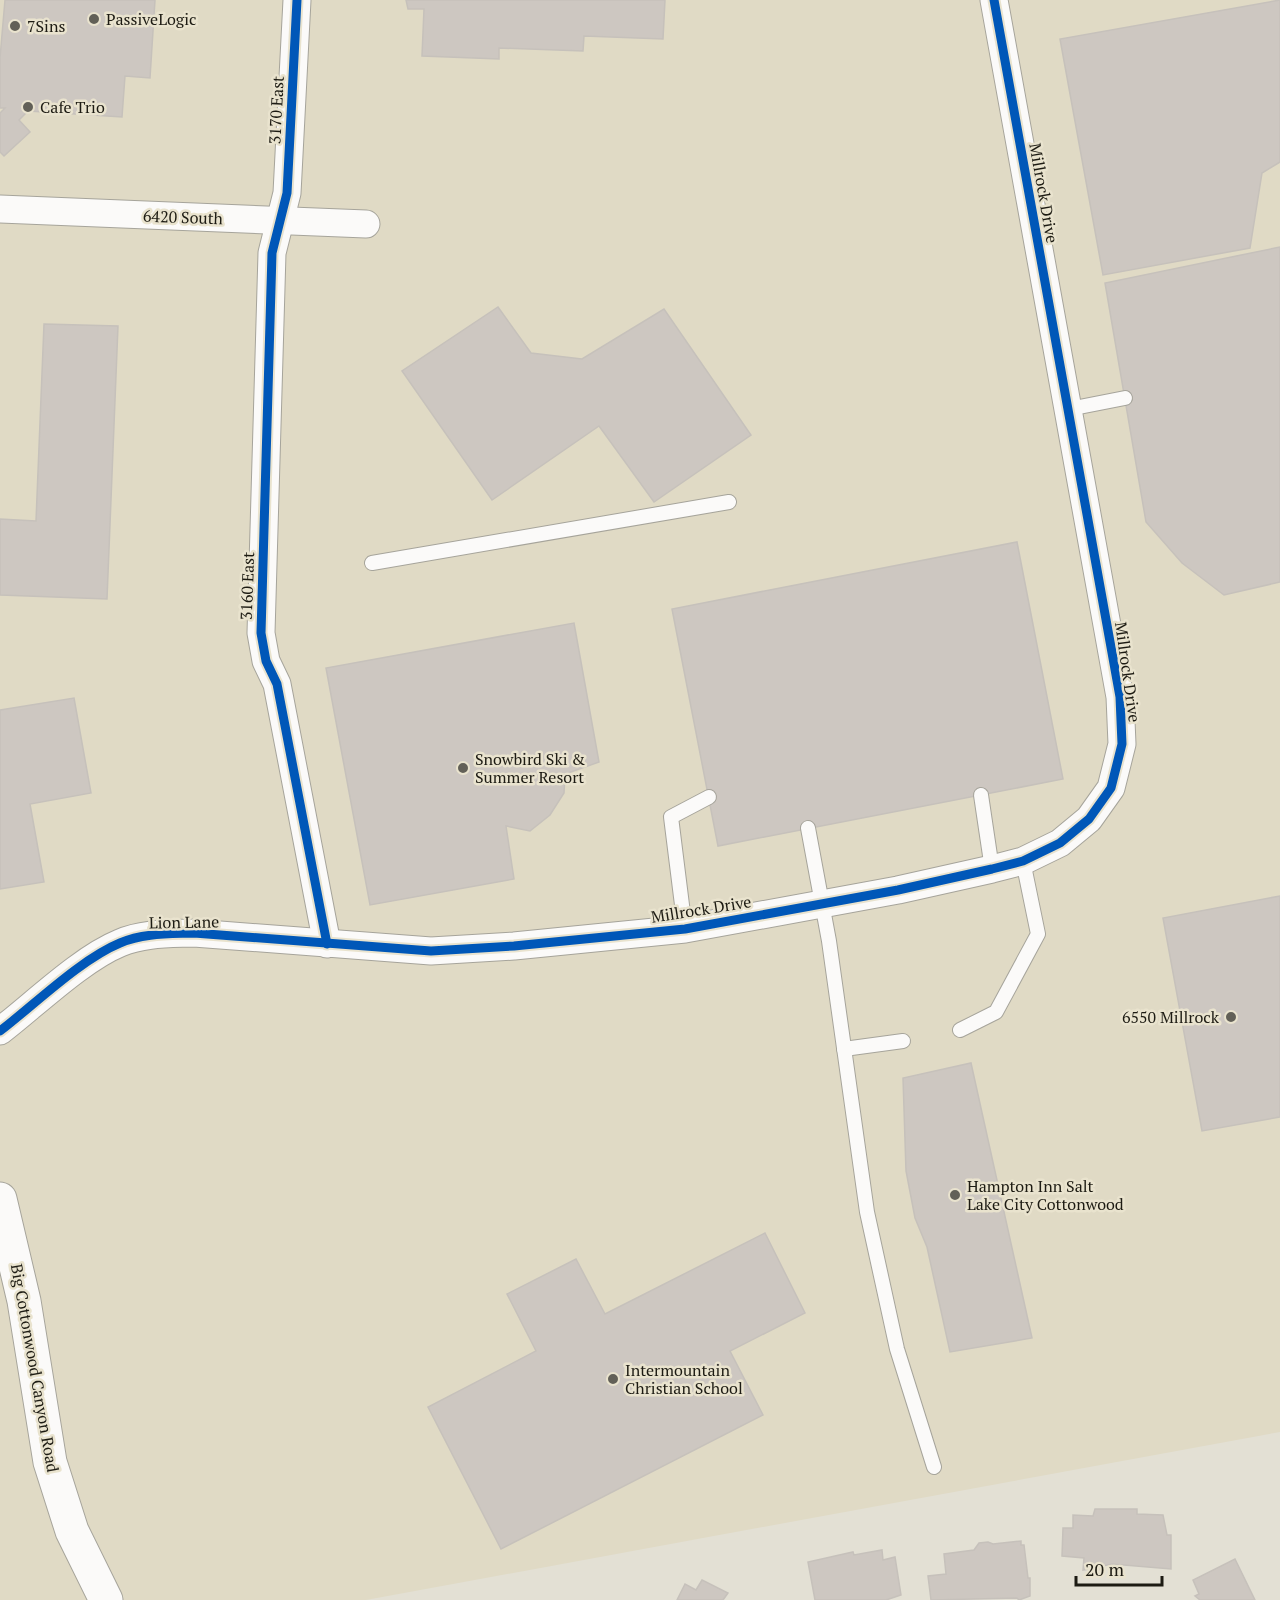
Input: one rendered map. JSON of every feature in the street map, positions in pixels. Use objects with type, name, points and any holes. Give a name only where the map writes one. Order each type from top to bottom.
[{"type":"street","name":"3170 East","points":[[280,221],[287,193],[297,0]]},
{"type":"street","name":"Millrock Drive","points":[[327,944],[431,951],[525,945],[686,929],[823,904],[1023,861],[1060,843],[1089,819],[1111,788],[1122,744],[1120,698],[994,0]]},
{"type":"street","name":"6420 South","points":[[0,209],[366,224]]},
{"type":"street","name":"3160 East","points":[[280,221],[272,253],[261,633],[266,661],[277,684],[327,944]]},
{"type":"street","name":"Lion Lane","points":[[0,1031],[86,964],[120,943],[155,934],[194,933],[327,944]]},
{"type":"street","name":"Big Cottonwood Canyon Road","points":[[0,1199],[24,1301],[50,1462],[72,1532],[106,1600]]},
{"type":"lane","points":[[1068,409],[1125,398]]},
{"type":"lane","points":[[372,563],[729,502]]},
{"type":"lane","points":[[981,795],[992,869]]},
{"type":"lane","points":[[686,929],[670,817],[709,797]]},
{"type":"lane","points":[[808,828],[823,904],[867,1212],[897,1349],[934,1467]]},
{"type":"lane","points":[[960,1030],[996,1012],[1038,934],[1023,861]]},
{"type":"lane","points":[[844,1049],[903,1041]]},
{"type":"shaded area","points":[[0,0],[1280,0],[1280,1432],[366,1600],[0,1600]]},
{"type":"building","points":[[5,0],[155,0],[150,78],[125,76],[122,117],[28,111],[19,120],[30,132],[4,156],[0,152],[0,113],[5,108],[0,108],[0,58]]},
{"type":"building","points":[[406,0],[665,0],[663,39],[584,36],[583,51],[499,48],[499,59],[422,56],[424,9],[408,9]]},
{"type":"building","points":[[1280,0],[1280,162],[1262,173],[1250,248],[1103,275],[1060,39]]},
{"type":"building","points":[[1280,247],[1280,582],[1224,595],[1182,563],[1146,522],[1105,283]]},
{"type":"building","points":[[498,307],[531,353],[582,359],[664,309],[751,435],[654,502],[599,426],[492,500],[402,371]]},
{"type":"building","points":[[44,324],[118,326],[107,599],[0,595],[0,519],[36,521]]},
{"type":"building","points":[[1017,542],[1063,779],[718,846],[672,609]]},
{"type":"building","name":"Snowbird Ski & Summer Resort","points":[[574,623],[599,762],[565,774],[564,793],[550,815],[530,831],[506,826],[514,879],[370,905],[326,668]]},
{"type":"building","points":[[74,698],[91,793],[30,804],[44,882],[0,889],[0,710]]},
{"type":"building","name":"6550 Millrock","points":[[1280,896],[1280,1117],[1202,1131],[1163,918]]},
{"type":"building","name":"Hampton Inn Salt Lake City Cottonwood","points":[[971,1063],[1032,1338],[950,1352],[927,1247],[915,1218],[906,1171],[903,1078]]},
{"type":"building","name":"Intermountain Christian School","points":[[765,1233],[805,1313],[730,1351],[763,1415],[501,1549],[428,1407],[536,1351],[507,1294],[576,1259],[605,1314]]},
{"type":"building","points":[[1095,1509],[1137,1509],[1137,1514],[1163,1515],[1167,1535],[1171,1535],[1171,1569],[1112,1564],[1103,1566],[1103,1571],[1096,1568],[1083,1570],[1084,1558],[1062,1556],[1063,1528],[1073,1528],[1073,1515],[1093,1516]]},
{"type":"building","points":[[1021,1541],[1021,1545],[1024,1545],[1028,1578],[1030,1578],[1030,1596],[1019,1600],[1017,1598],[931,1600],[928,1576],[946,1574],[944,1554],[974,1550],[979,1543]]},
{"type":"building","points":[[882,1550],[883,1560],[895,1557],[901,1595],[886,1600],[815,1600],[808,1562],[853,1552],[854,1555]]},
{"type":"building","points":[[1235,1559],[1255,1600],[1200,1600],[1195,1596],[1199,1594],[1193,1580]]},
{"type":"building","points":[[702,1580],[728,1593],[723,1600],[677,1600],[685,1584],[696,1590]]},
{"type":"cycle path","points":[[297,0],[287,193],[272,253],[261,633],[266,661],[277,684],[327,944]]},
{"type":"cycle path","points":[[0,1031],[90,960],[105,950],[138,937],[194,933],[431,951],[514,946],[685,929],[898,890],[1023,861],[1060,843],[1089,819],[1111,788],[1122,744],[1120,697],[994,0]]},
{"type":"place","name":"PassiveLogic","points":[[94,19]]},
{"type":"place","name":"7Sins","points":[[15,26]]},
{"type":"place","name":"Cafe Trio","points":[[28,107]]},
{"type":"place","name":"Snowbird Ski & Summer Resort","points":[[463,768]]},
{"type":"place","name":"6550 Millrock","points":[[1231,1017]]},
{"type":"place","name":"Hampton Inn Salt Lake City Cottonwood","points":[[955,1195]]},
{"type":"place","name":"Intermountain Christian School","points":[[613,1379]]}]
